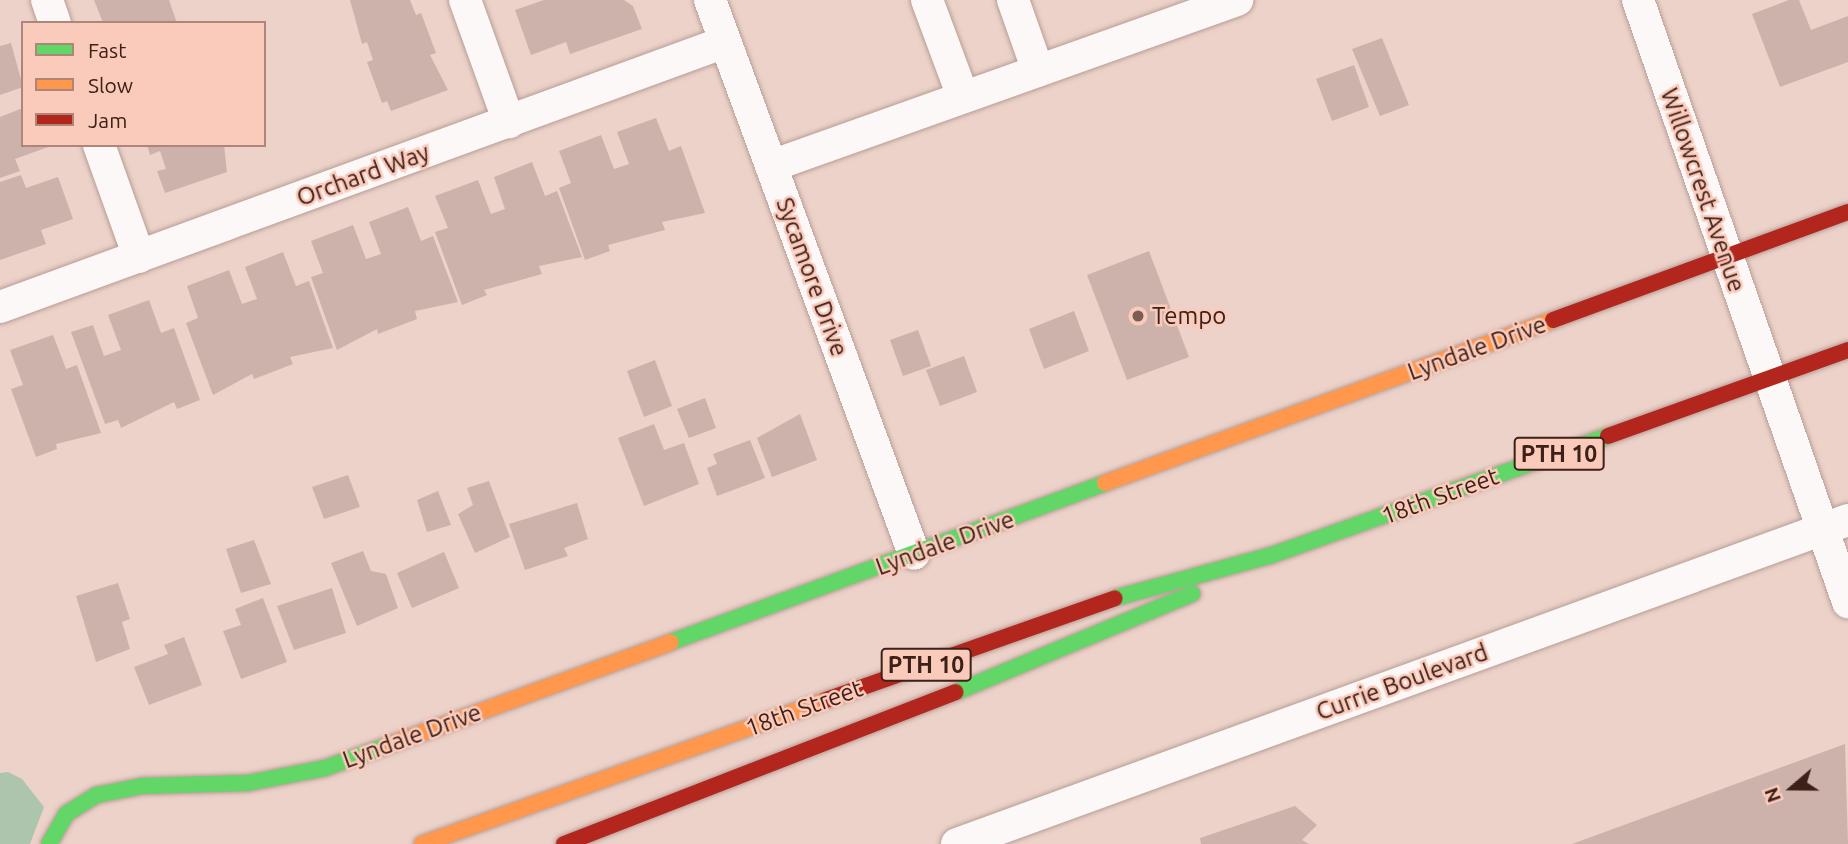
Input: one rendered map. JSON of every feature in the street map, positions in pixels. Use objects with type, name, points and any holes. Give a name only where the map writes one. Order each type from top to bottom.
[{"type":"main road","name":"Lyndale Drive","points":[[48,844],[66,814],[97,795],[142,786],[248,783],[325,768],[1848,212]]},
{"type":"main road","name":"18th Street","points":[[422,844],[1114,598],[1269,556],[1848,350]]},
{"type":"main road","name":"18th Street","points":[[564,844],[1137,621],[1269,556]]},
{"type":"street","points":[[47,0],[54,21]]},
{"type":"street","points":[[465,0],[509,122]]},
{"type":"street","name":"Sycamore Drive","points":[[710,0],[914,554]]},
{"type":"street","points":[[927,0],[963,97]]},
{"type":"street","points":[[1013,0],[1038,71]]},
{"type":"street","points":[[771,166],[1237,0]]},
{"type":"street","name":"Willowcrest Avenue","points":[[1638,0],[1767,379],[1835,525],[1848,602]]},
{"type":"street","name":"Orchard Way","points":[[0,307],[725,42]]},
{"type":"street","points":[[100,147],[139,257]]},
{"type":"street","name":"Currie Boulevard","points":[[957,844],[1001,836],[1835,525]]},
{"type":"green space","points":[[8,772],[22,779],[44,807],[30,844],[0,844],[0,773]]},
{"type":"building","points":[[94,0],[169,0],[176,21],[102,21]]},
{"type":"building","points":[[350,0],[410,0],[416,15],[421,13],[436,53],[430,55],[448,90],[391,111],[387,101],[382,103],[367,62],[373,60],[367,42],[362,44]]},
{"type":"building","points":[[544,0],[624,0],[633,6],[642,29],[570,54],[566,42],[531,55],[515,10]]},
{"type":"building","points":[[1789,0],[1799,0],[1811,30],[1848,16],[1848,62],[1780,87],[1752,14]]},
{"type":"building","points":[[1382,38],[1409,105],[1380,116],[1352,49]]},
{"type":"building","points":[[11,43],[21,88],[0,95],[0,46]]},
{"type":"building","points":[[1354,65],[1369,107],[1332,121],[1316,79]]},
{"type":"building","points":[[21,109],[21,147],[48,147],[15,159],[20,171],[0,178],[0,117]]},
{"type":"building","points":[[656,118],[669,151],[681,146],[705,213],[662,222],[665,230],[608,245],[610,251],[585,260],[559,188],[571,183],[559,151],[601,135],[614,169],[629,164],[617,132]]},
{"type":"building","points":[[148,147],[224,147],[227,172],[165,193],[157,171],[166,169],[160,151],[150,155]]},
{"type":"building","points":[[532,162],[545,196],[557,191],[582,257],[539,266],[542,274],[484,290],[487,295],[462,305],[435,232],[448,228],[435,196],[478,180],[491,214],[505,209],[494,177]]},
{"type":"building","points":[[21,175],[26,188],[58,177],[73,219],[41,230],[46,244],[0,260],[0,182]]},
{"type":"building","points":[[408,207],[421,241],[433,236],[458,302],[415,311],[417,319],[378,334],[377,329],[337,350],[311,277],[323,273],[311,241],[353,225],[366,259],[381,254],[369,222]]},
{"type":"building","name":"Tempo","points":[[1149,251],[1189,357],[1127,380],[1087,275]]},
{"type":"building","points":[[283,252],[296,286],[309,281],[333,348],[290,357],[293,364],[254,379],[252,374],[213,395],[186,323],[198,318],[187,286],[229,270],[242,304],[257,299],[245,267]]},
{"type":"building","points":[[149,300],[161,333],[174,328],[200,400],[177,409],[174,402],[121,428],[118,420],[105,424],[71,332],[93,325],[104,356],[121,350],[108,315]]},
{"type":"building","points":[[1074,311],[1089,351],[1044,369],[1029,329]]},
{"type":"building","points":[[918,330],[931,366],[903,376],[890,340]]},
{"type":"building","points":[[53,335],[66,369],[77,365],[101,433],[56,444],[57,449],[36,457],[11,389],[23,385],[10,350]]},
{"type":"building","points":[[964,356],[977,392],[940,406],[926,370]]},
{"type":"building","points":[[655,360],[672,406],[644,417],[627,371]]},
{"type":"building","points":[[705,398],[716,428],[689,438],[677,409]]},
{"type":"building","points":[[800,414],[817,460],[772,477],[757,438]]},
{"type":"building","points":[[654,424],[664,450],[684,443],[699,484],[644,506],[618,438]]},
{"type":"building","points":[[750,440],[765,478],[717,496],[707,468],[717,464],[713,454]]},
{"type":"building","points":[[348,475],[360,507],[324,519],[312,487]]},
{"type":"building","points":[[489,481],[510,537],[475,553],[458,514],[473,505],[467,488]]},
{"type":"building","points":[[438,491],[451,525],[427,532],[417,500]]},
{"type":"building","points":[[577,503],[588,539],[564,548],[568,556],[525,570],[509,524]]},
{"type":"building","points":[[254,540],[271,584],[241,593],[226,549]]},
{"type":"building","points":[[363,551],[371,571],[386,574],[398,608],[357,626],[331,563]]},
{"type":"building","points":[[444,552],[459,588],[412,608],[397,573]]},
{"type":"building","points":[[118,583],[130,619],[122,622],[130,649],[96,662],[76,596]]},
{"type":"building","points":[[332,588],[346,633],[294,650],[277,606]]},
{"type":"building","points":[[263,598],[287,662],[241,679],[223,631],[241,625],[235,609]]},
{"type":"building","points":[[184,637],[202,685],[149,705],[134,667],[168,654],[164,645]]},
{"type":"building","points":[[1845,744],[1848,844],[1572,844]]},
{"type":"building","points":[[1295,806],[1317,825],[1302,840],[1309,844],[1201,844],[1200,838]]},
{"type":"traffic: fast","points":[[1115,598],[1269,556],[1608,436]]},
{"type":"traffic: fast","points":[[671,642],[1105,483]]},
{"type":"traffic: fast","points":[[956,692],[1192,594]]},
{"type":"traffic: fast","points":[[49,844],[66,814],[97,795],[142,786],[248,783],[325,768],[386,746]]},
{"type":"traffic: slow","points":[[1105,483],[1553,320]]},
{"type":"traffic: slow","points":[[386,746],[671,642]]},
{"type":"traffic: slow","points":[[422,844],[826,700]]},
{"type":"traffic: jam","points":[[1553,320],[1848,212]]},
{"type":"traffic: jam","points":[[1608,436],[1848,350]]},
{"type":"traffic: jam","points":[[826,700],[1115,598]]},
{"type":"traffic: jam","points":[[564,844],[956,692]]},
{"type":"place","name":"Tempo","points":[[1138,316]]}]
